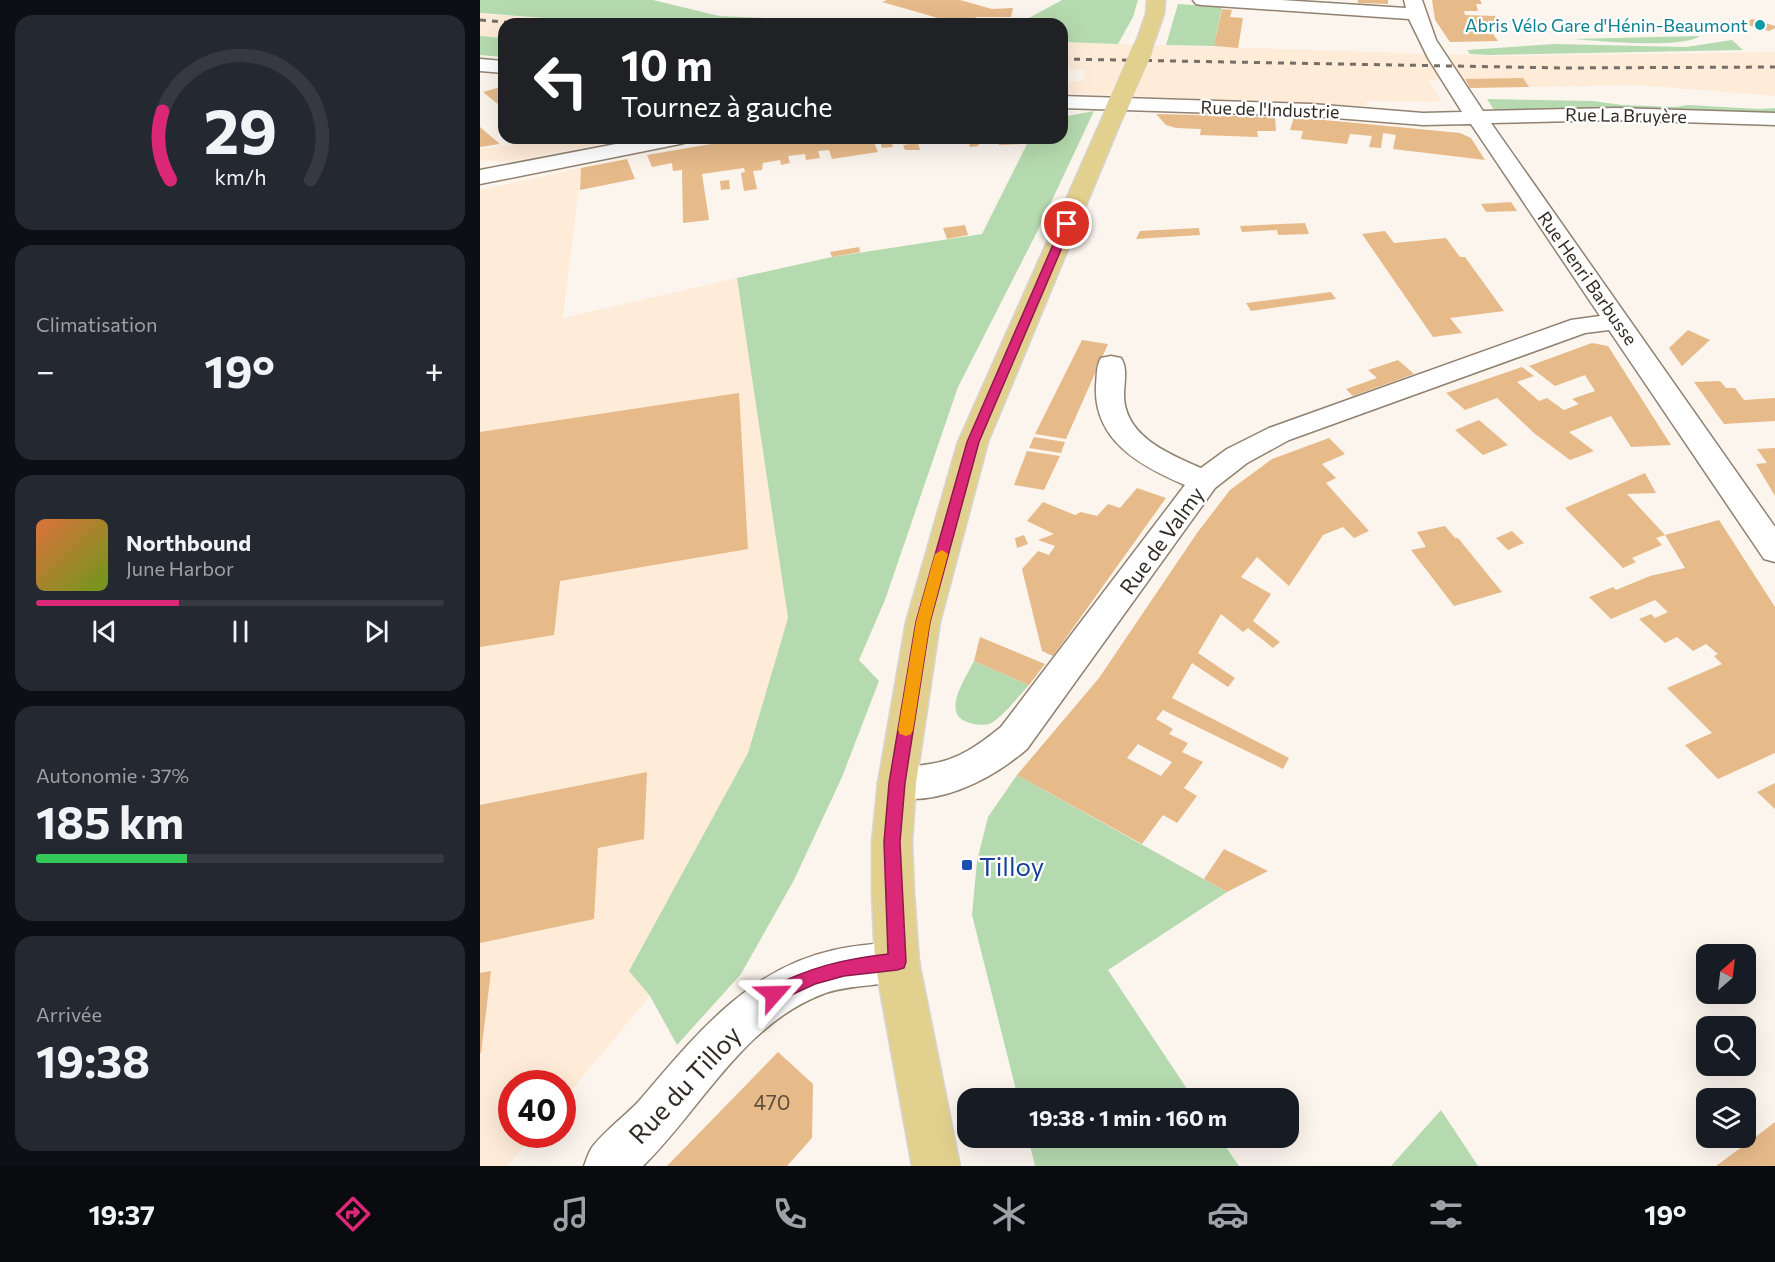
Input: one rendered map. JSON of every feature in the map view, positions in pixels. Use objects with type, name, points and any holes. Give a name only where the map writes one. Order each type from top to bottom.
[{"type":"main road","points":[[936,1166],[897,962],[892,842],[897,783],[923,622],[973,442],[1143,48],[1155,14],[1156,1]]},
{"type":"street","points":[[1202,0],[1414,7],[1427,40],[1461,95],[1482,106]]},
{"type":"street","points":[[480,65],[498,66]]},
{"type":"street","points":[[1604,96],[1680,100]]},
{"type":"street","name":"Rue de l'Industrie","points":[[1068,102],[1311,110],[1423,119],[1482,106]]},
{"type":"street","name":"Rue La Bruyère","points":[[1482,106],[1616,114],[1775,119]]},
{"type":"street","name":"Rue Henri Barbusse","points":[[1482,106],[1618,321],[1775,550]]},
{"type":"street","points":[[480,177],[649,144]]},
{"type":"street","name":"Rue de Valmy","points":[[897,783],[928,782],[964,773],[995,755],[1014,738],[1204,481],[1237,456],[1279,434],[1580,326],[1618,321]]},
{"type":"street","points":[[1111,364],[1110,406],[1119,429],[1152,458],[1204,481]]},
{"type":"street","name":"Rue du Tilloy","points":[[608,1166],[649,1125],[696,1069],[739,1023],[774,994],[812,976],[844,968],[897,962]]},
{"type":"shaded area","points":[[480,14],[537,18],[498,18],[498,38],[480,36]]},
{"type":"shaded area","points":[[1068,42],[1500,56],[1775,52],[1775,96],[1639,85],[1470,88],[1465,79],[1429,80],[1442,102],[1366,101],[1367,106],[1068,93],[1068,82],[1083,81],[1086,70],[1068,69]]},
{"type":"shaded area","points":[[515,144],[603,144],[506,162],[480,160],[480,149]]},
{"type":"shaded area","points":[[581,168],[563,318],[737,278],[788,618],[748,753],[629,971],[650,996],[576,1084],[576,1070],[498,1070],[498,1148],[522,1148],[507,1166],[480,1166],[480,190]]},
{"type":"green space","points":[[480,0],[653,0],[719,16],[765,18],[545,18],[480,13]]},
{"type":"green space","points":[[1062,0],[1138,0],[1133,17],[1118,44],[1068,42],[1068,18],[1029,18]]},
{"type":"green space","points":[[1178,4],[1222,7],[1214,46],[1166,45]]},
{"type":"green space","points":[[480,36],[498,38],[498,56],[480,55]]},
{"type":"green space","points":[[1700,36],[1690,40],[1658,43],[1573,39]]},
{"type":"green space","points":[[1732,40],[1743,50],[1489,55],[1470,54],[1467,50],[1555,44],[1686,47]]},
{"type":"green space","points":[[1487,99],[1593,101],[1622,105],[1675,107],[1688,105],[1775,108],[1775,115],[1621,108],[1494,110]]},
{"type":"green space","points":[[1094,111],[1038,230],[958,387],[885,600],[859,660],[879,681],[842,777],[794,880],[741,974],[677,1045],[650,996],[629,971],[748,753],[788,618],[737,278],[832,257],[982,234],[1027,144],[1068,144],[1068,116]]},
{"type":"green space","points":[[974,661],[1029,685],[1003,714],[988,724],[970,723],[961,719],[956,712],[957,695]]},
{"type":"green space","points":[[1017,775],[1227,892],[1108,970],[1186,1088],[1015,1088],[972,915],[977,861],[988,817]]},
{"type":"green space","points":[[1441,1110],[1478,1166],[1391,1166]]},
{"type":"green space","points":[[1031,1148],[1227,1148],[1239,1166],[1035,1166]]},
{"type":"building","points":[[887,0],[960,0],[992,9],[1013,8],[1011,17],[938,18],[882,2]]},
{"type":"building","points":[[1358,0],[1388,0],[1388,4],[1358,3]]},
{"type":"building","points":[[1432,0],[1480,0],[1482,4],[1476,4],[1478,11],[1464,11],[1465,15],[1495,16],[1501,24],[1470,25],[1476,34],[1493,34],[1498,41],[1450,42],[1435,20]]},
{"type":"building","points":[[1222,9],[1232,10],[1230,17],[1243,18],[1238,48],[1214,46]]},
{"type":"building","name":"Abris Vélo Gare d'Hénin-Beaumont","points":[[1752,19],[1775,26],[1775,28],[1769,31],[1744,24]]},
{"type":"building","points":[[1523,78],[1529,87],[1470,88],[1465,79]]},
{"type":"building","points":[[498,88],[498,104],[483,92]]},
{"type":"building","points":[[1156,114],[1275,117],[1276,131],[1257,131],[1258,137],[1200,135],[1201,129],[1176,128],[1166,125]]},
{"type":"building","points":[[1294,117],[1460,133],[1471,138],[1485,160],[1393,149],[1396,135],[1383,133],[1381,148],[1369,147],[1372,136],[1350,134],[1347,144],[1301,139],[1303,131],[1290,130]]},
{"type":"building","points":[[480,127],[500,144],[480,147]]},
{"type":"building","points":[[711,144],[875,144],[878,152],[832,159],[829,150],[818,151],[820,158],[806,160],[805,154],[788,156],[790,163],[781,165],[780,160],[763,163],[762,170],[753,171],[757,189],[744,191],[741,173],[745,172],[744,168],[702,174],[709,220],[683,223],[682,170],[673,171],[672,163],[652,167],[647,155]]},
{"type":"building","points":[[881,144],[892,144],[893,147],[882,148]]},
{"type":"building","points":[[918,144],[920,150],[905,150],[903,145]]},
{"type":"building","points":[[969,144],[979,146],[970,147]]},
{"type":"building","points":[[627,159],[635,179],[580,190],[581,168]]},
{"type":"building","points":[[729,180],[730,189],[721,190],[720,181]]},
{"type":"building","points":[[1511,202],[1517,211],[1486,212],[1481,204]]},
{"type":"building","points":[[1305,223],[1309,234],[1278,235],[1277,230],[1242,232],[1240,226]]},
{"type":"building","points":[[965,225],[968,235],[947,239],[943,228]]},
{"type":"building","points":[[1199,228],[1200,235],[1136,239],[1140,231]]},
{"type":"building","points":[[1385,231],[1394,243],[1446,238],[1460,257],[1465,257],[1504,311],[1450,318],[1462,333],[1433,337],[1362,234]]},
{"type":"building","points":[[859,247],[860,252],[832,257],[830,252]]},
{"type":"building","points":[[1331,292],[1336,299],[1251,311],[1246,303]]},
{"type":"building","points":[[1688,330],[1710,340],[1682,366],[1669,348]]},
{"type":"building","points":[[1082,340],[1108,344],[1066,439],[1035,434]]},
{"type":"building","points":[[1592,343],[1608,346],[1671,445],[1631,447],[1611,416],[1569,432],[1594,451],[1570,460],[1535,434],[1497,398],[1465,410],[1446,393],[1522,367],[1534,376],[1517,382],[1539,401],[1547,398],[1564,410],[1579,404],[1572,399],[1595,391],[1585,375],[1555,386],[1529,366]]},
{"type":"building","points":[[1398,360],[1414,374],[1353,396],[1346,389],[1377,378],[1368,370]]},
{"type":"building","points":[[1720,381],[1726,388],[1735,388],[1744,400],[1775,398],[1775,421],[1724,424],[1694,382]]},
{"type":"building","points":[[739,393],[748,549],[560,581],[554,635],[480,647],[480,432]]},
{"type":"building","points":[[1479,420],[1508,445],[1483,455],[1455,430]]},
{"type":"building","points":[[1034,437],[1065,442],[1061,453],[1029,448]]},
{"type":"building","points":[[1329,438],[1345,454],[1322,464],[1336,478],[1326,483],[1369,531],[1354,538],[1343,527],[1323,535],[1289,586],[1257,557],[1241,577],[1271,594],[1253,621],[1280,642],[1273,648],[1248,628],[1243,632],[1221,614],[1198,653],[1235,678],[1228,687],[1192,663],[1172,698],[1289,758],[1283,769],[1163,710],[1156,719],[1173,729],[1169,734],[1188,743],[1182,752],[1203,762],[1184,788],[1197,796],[1177,823],[1163,815],[1142,844],[1017,775],[1099,678],[1197,533],[1230,490],[1272,459]],"holes":[[[1138,744],[1172,762],[1161,776],[1127,758]]]},
{"type":"building","points":[[1775,448],[1775,496],[1756,464],[1767,463],[1757,449]]},
{"type":"building","points":[[1027,451],[1060,456],[1044,490],[1014,485]]},
{"type":"building","points":[[1645,473],[1656,493],[1627,494],[1665,535],[1656,538],[1662,545],[1632,558],[1636,562],[1623,568],[1565,508]]},
{"type":"building","points":[[1137,488],[1166,498],[1053,656],[1042,651],[1022,569],[1038,551],[1049,555],[1055,546],[1038,540],[1054,534],[1027,521],[1043,502],[1075,515],[1081,512],[1097,516],[1108,504],[1120,508]]},
{"type":"building","points":[[1719,520],[1775,607],[1775,753],[1718,779],[1685,745],[1712,733],[1667,688],[1722,664],[1714,656],[1718,654],[1706,644],[1693,651],[1677,637],[1665,643],[1639,619],[1651,614],[1655,618],[1668,612],[1655,600],[1611,619],[1589,597],[1613,587],[1616,590],[1650,576],[1685,568],[1665,535]]},
{"type":"building","points":[[1445,526],[1455,538],[1458,538],[1502,592],[1454,606],[1411,550],[1426,547],[1417,532]]},
{"type":"building","points":[[1512,531],[1524,543],[1508,550],[1496,538]]},
{"type":"building","points":[[1024,535],[1028,544],[1017,548],[1015,538]]},
{"type":"building","points":[[980,637],[1045,664],[1029,685],[974,661]]},
{"type":"building","points":[[647,772],[644,839],[598,848],[594,919],[480,943],[480,805]]},
{"type":"building","points":[[1775,783],[1775,809],[1757,792]]},
{"type":"building","points":[[1224,849],[1268,871],[1227,892],[1204,879]]},
{"type":"building","points":[[491,971],[481,1053],[480,1053],[480,973]]},
{"type":"building","points":[[778,1052],[813,1084],[812,1138],[787,1166],[667,1166]]},
{"type":"building","points":[[1775,1122],[1775,1166],[1716,1166],[1740,1148],[1756,1148],[1756,1136]]},
{"type":"railway","points":[[480,20],[498,22]]},
{"type":"railway","points":[[1068,59],[1563,68],[1775,67]]},
{"type":"slow traffic","points":[[906,730],[923,622],[942,554]]},
{"type":"place","name":"Abris Vélo Gare d'Hénin-Beaumont","points":[[1760,25]]},
{"type":"place","name":"Tilloy","points":[[967,865]]},
{"type":"route","points":[[774,994],[812,976],[844,968],[897,962],[892,842],[897,783],[923,622],[973,442],[1067,224]]}]
